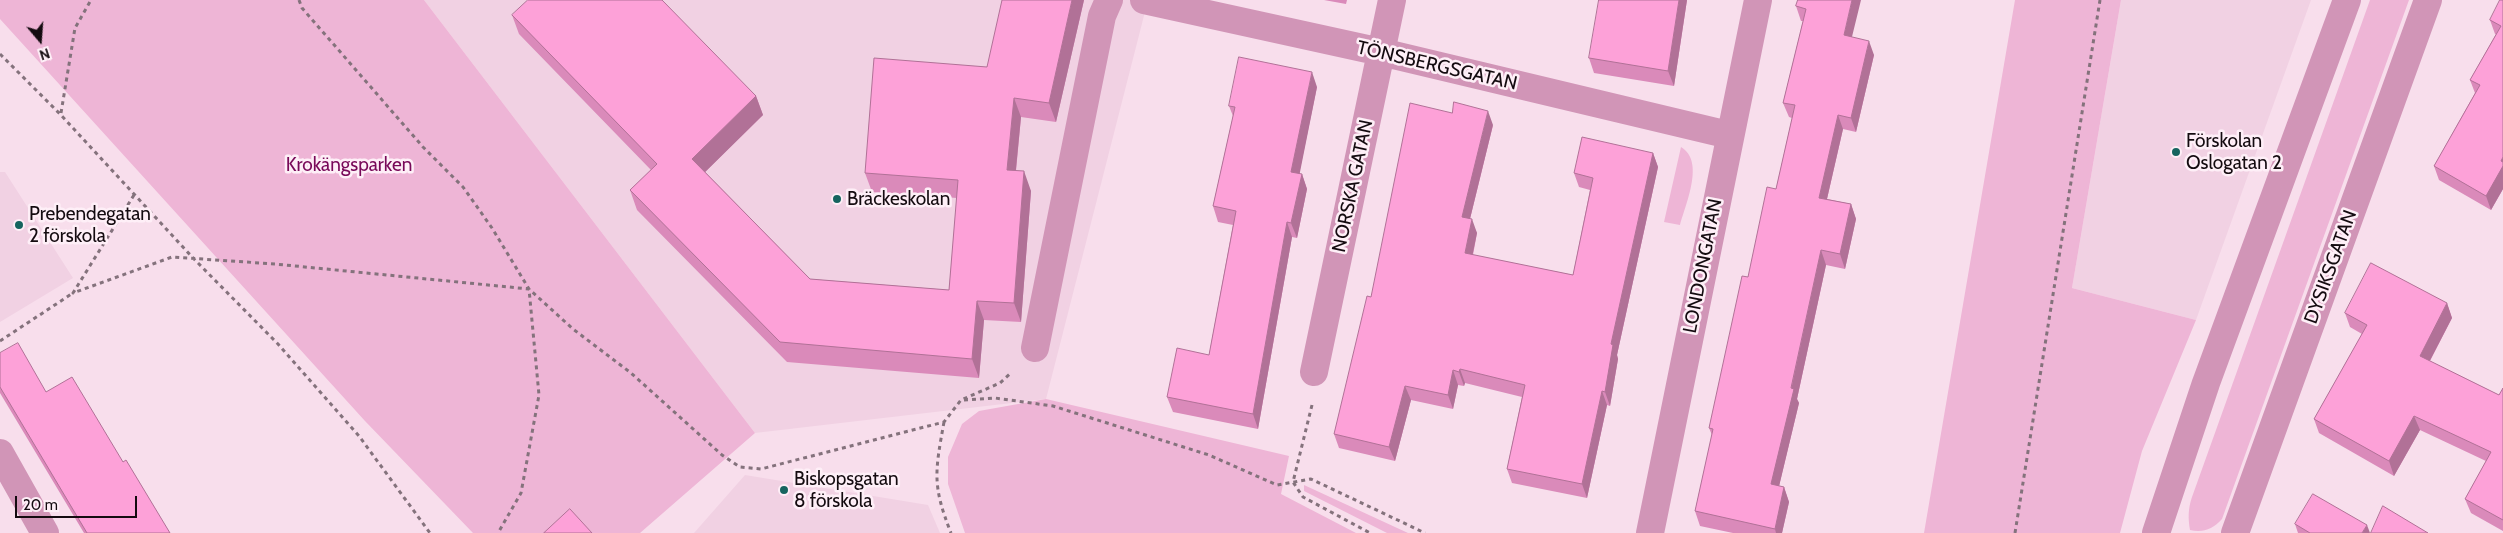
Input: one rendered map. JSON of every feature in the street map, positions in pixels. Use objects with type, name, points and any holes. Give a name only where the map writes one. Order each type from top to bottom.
[{"type":"street","points":[[1035,348],[1102,16],[1110,0]]},
{"type":"street","name":"TÖNSBERGSGATAN","points":[[1144,0],[1382,52],[1729,135]]},
{"type":"street","name":"NORSKA GATAN","points":[[1314,372],[1392,0]]},
{"type":"street","name":"LONDONGATAN","points":[[1650,533],[1729,135],[1758,0]]},
{"type":"street","points":[[2156,533],[2206,383],[2347,0]]},
{"type":"street","name":"DYSIKSGATAN","points":[[2235,533],[2428,0]]},
{"type":"street","points":[[0,453],[45,533]]},
{"type":"path","points":[[60,114],[75,28],[91,0]]},
{"type":"path","points":[[299,0],[302,8],[424,147],[463,187],[492,228],[528,289],[573,329],[630,373],[722,455],[740,467],[761,469],[944,422]]},
{"type":"path","points":[[2015,533],[2100,0]]},
{"type":"path","points":[[0,54],[60,114],[194,259],[278,344],[359,436],[430,533]]},
{"type":"path","points":[[73,293],[134,195]]},
{"type":"path","points":[[0,341],[73,293],[172,257],[275,264],[528,289]]},
{"type":"path","points":[[498,533],[521,493],[539,395],[528,289]]},
{"type":"path","points":[[951,533],[939,503],[936,484],[937,463],[944,422],[961,400],[1000,383],[1035,348]]},
{"type":"path","points":[[1314,372],[1313,399],[1293,482],[1303,497],[1370,533]]},
{"type":"path","points":[[961,400],[995,398],[1053,406],[1209,454],[1277,485],[1311,479],[1424,533]]},
{"type":"shaded area","name":"Bräckeskolan","points":[[424,0],[1148,0],[1046,399],[755,433]]},
{"type":"shaded area","name":"Förskolan Oslogatan 2","points":[[2121,0],[2311,0],[2196,320],[2072,288]]},
{"type":"shaded area","name":"Prebendegatan 2 förskola","points":[[0,172],[5,172],[73,278],[0,322]]},
{"type":"shaded area","name":"Biskopsgatan 8 förskola","points":[[745,475],[928,505],[940,533],[694,533]]},
{"type":"green space","name":"Krokängsparken","points":[[0,0],[424,0],[755,433],[640,533],[473,533],[365,421],[0,19]]},
{"type":"green space","points":[[2015,0],[2121,0],[2072,288],[2196,320],[2142,451],[2120,533],[1924,533]]},
{"type":"green space","points":[[2370,0],[2409,0],[2222,519],[2208,529],[2190,530],[2189,514],[2192,497]]},
{"type":"green space","points":[[1681,147],[1688,153],[1692,162],[1693,172],[1692,183],[1680,225],[1664,222]]},
{"type":"green space","points":[[1046,399],[1289,456],[1281,494],[1356,533],[965,533],[948,484],[948,457],[962,424],[979,411]]},
{"type":"green space","points":[[1304,485],[1408,533],[1387,533],[1304,491]]},
{"type":"building","points":[[528,0],[662,0],[756,96],[692,159],[810,279],[949,290],[958,180],[865,173],[874,58],[987,67],[1002,0],[1072,0],[1049,103],[1014,98],[1007,170],[1024,171],[1014,303],[977,301],[972,359],[780,342],[630,190],[657,164],[512,15]]},
{"type":"building","points":[[1599,0],[1679,0],[1668,71],[1589,58]]},
{"type":"building","points":[[1798,0],[1852,0],[1844,35],[1869,41],[1851,118],[1838,115],[1819,198],[1851,204],[1840,254],[1821,250],[1791,388],[1794,389],[1771,484],[1784,487],[1775,529],[1695,511],[1713,429],[1709,428],[1742,276],[1748,277],[1767,187],[1776,189],[1795,105],[1783,103],[1806,9],[1796,6]]},
{"type":"building","points":[[2500,0],[2503,0],[2503,157],[2501,161],[2503,166],[2486,196],[2434,166],[2480,85],[2470,80],[2501,26],[2490,20]]},
{"type":"building","points":[[1239,57],[1312,72],[1291,172],[1302,174],[1291,223],[1287,222],[1253,414],[1167,397],[1177,348],[1209,355],[1236,211],[1213,206],[1235,107],[1229,106]]},
{"type":"building","points":[[1454,102],[1488,111],[1462,217],[1472,219],[1465,253],[1573,275],[1593,178],[1574,173],[1582,137],[1653,153],[1611,344],[1613,345],[1605,392],[1602,391],[1582,484],[1507,469],[1525,385],[1460,369],[1459,372],[1453,370],[1448,395],[1405,386],[1389,447],[1334,434],[1367,296],[1371,297],[1410,103],[1452,113]]},
{"type":"building","points":[[2371,263],[2447,303],[2420,356],[2499,395],[2503,388],[2503,520],[2465,499],[2491,452],[2414,416],[2389,461],[2314,419],[2367,325],[2345,313]]},
{"type":"building","points":[[18,343],[46,392],[72,377],[123,462],[126,460],[170,533],[87,533],[0,387],[0,353]]},
{"type":"building","points":[[2313,494],[2367,525],[2362,533],[2310,533],[2295,524]]},
{"type":"building","points":[[2383,506],[2428,533],[2371,533]]},
{"type":"building","points":[[570,509],[592,533],[544,533]]},
{"type":"place","name":"Förskolan Oslogatan 2","points":[[2176,152]]},
{"type":"place","name":"Bräckeskolan","points":[[837,199]]},
{"type":"place","name":"Prebendegatan 2 förskola","points":[[19,225]]},
{"type":"place","name":"Biskopsgatan 8 förskola","points":[[784,490]]}]
